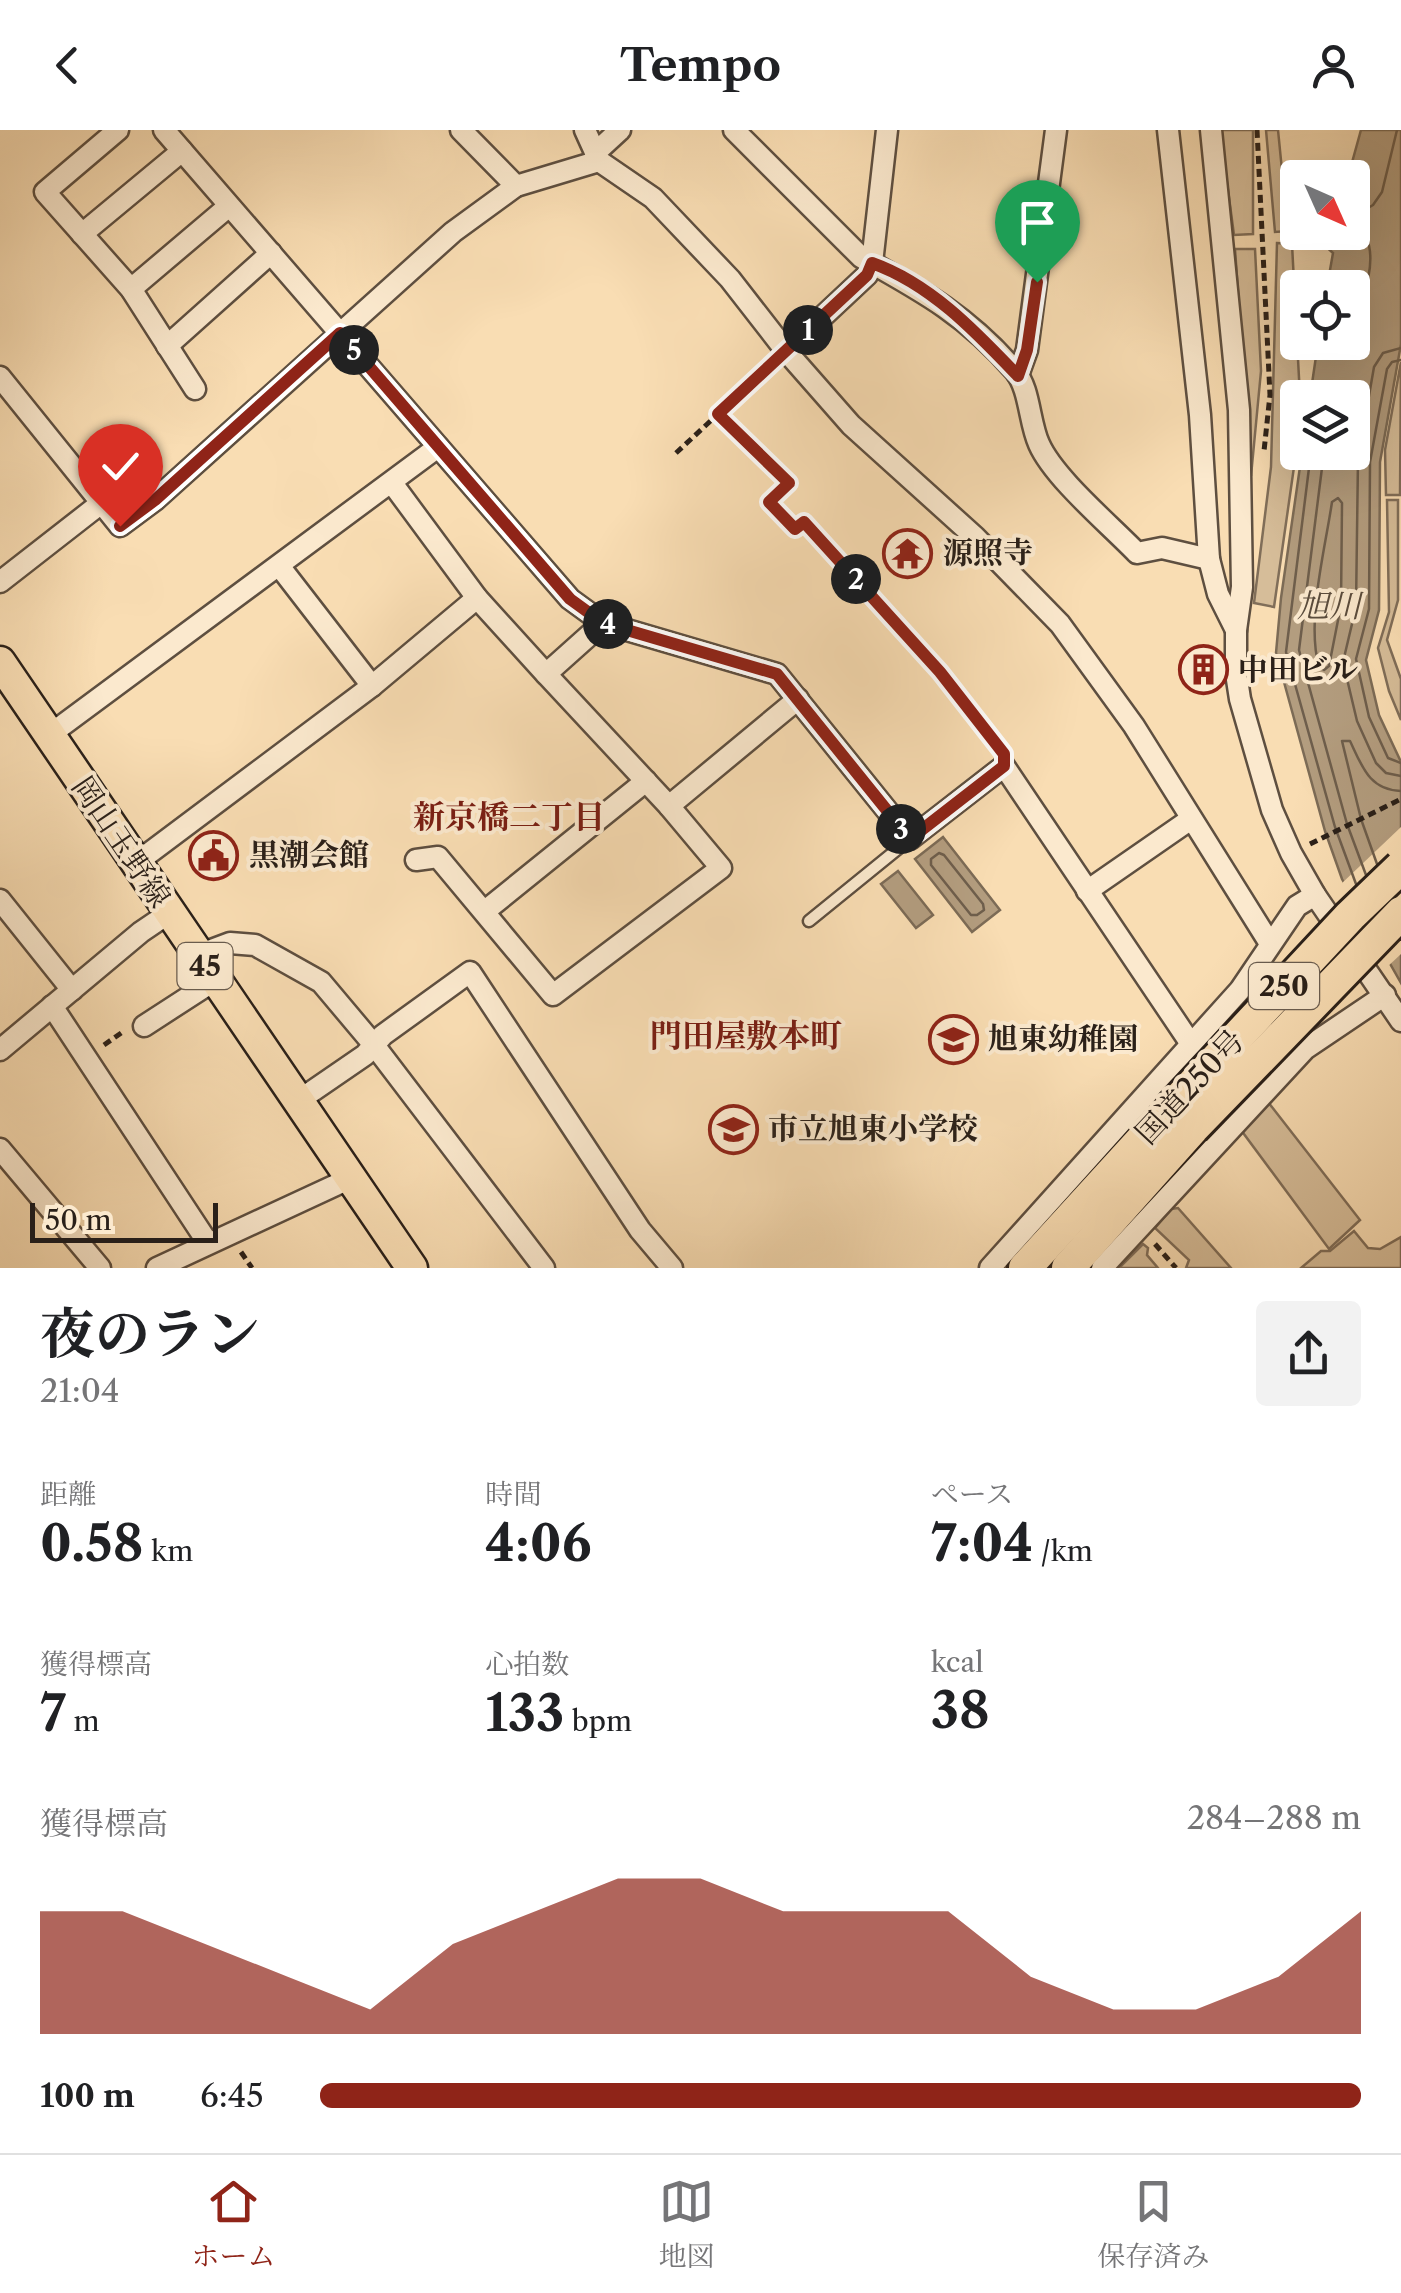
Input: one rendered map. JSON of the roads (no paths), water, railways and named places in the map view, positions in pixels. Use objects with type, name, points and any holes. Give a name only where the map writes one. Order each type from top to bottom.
[{"type":"highway","name":"国道250号","points":[[1068,1268],[1182,1118],[1350,916],[1401,867]]},
{"type":"highway","name":"国道250号","points":[[1025,1268],[1401,913]]},
{"type":"main road","name":"岡山玉野線","points":[[0,662],[412,1268]]},
{"type":"street","points":[[118,130],[45,192],[131,288],[196,389]]},
{"type":"street","points":[[164,130],[570,599],[603,623],[777,674],[910,839],[1004,766],[1191,1044],[1253,1103]]},
{"type":"street","points":[[461,130],[516,186]]},
{"type":"street","points":[[585,130],[597,157],[653,198],[730,279],[851,425],[976,537],[1060,624],[1134,726],[1269,942]]},
{"type":"street","points":[[0,378],[120,526],[155,500],[453,232],[516,186],[597,157],[620,130]]},
{"type":"street","points":[[734,130],[861,257],[950,308],[1018,376],[1034,434],[1048,461],[1137,552],[1162,548],[1209,559]]},
{"type":"street","points":[[786,351],[867,275],[872,263],[887,130]]},
{"type":"street","points":[[1018,376],[1027,350],[1056,130]]},
{"type":"street","points":[[1168,130],[1200,415],[1209,559],[1218,594],[1236,630]]},
{"type":"street","points":[[1211,130],[1239,410],[1242,587],[1236,673],[1240,699],[1262,780],[1292,853],[1401,1022]]},
{"type":"street","points":[[82,234],[182,151]]},
{"type":"street","points":[[131,288],[229,206]]},
{"type":"street","points":[[167,346],[271,253]]},
{"type":"street","points":[[48,736],[438,447]]},
{"type":"street","points":[[392,483],[477,598],[721,868],[553,995],[438,857],[416,860]]},
{"type":"street","points":[[0,582],[100,504]]},
{"type":"street","points":[[280,567],[372,686]]},
{"type":"street","points":[[136,863],[372,686],[477,598]]},
{"type":"street","points":[[546,674],[603,623]]},
{"type":"street","points":[[669,806],[798,699]]},
{"type":"street","points":[[486,911],[646,782]]},
{"type":"street","points":[[1088,891],[1191,820]]},
{"type":"street","points":[[990,1268],[1240,990],[1297,906],[1316,895]]},
{"type":"street","points":[[0,900],[72,990]]},
{"type":"street","points":[[0,1050],[141,932],[170,913]]},
{"type":"street","points":[[144,1026],[230,943],[255,945],[321,982],[374,1045],[544,1268]]},
{"type":"street","points":[[298,1101],[365,1055],[383,1035],[470,972],[640,1230],[672,1268]]},
{"type":"street","points":[[1102,1268],[1305,1049],[1386,995]]},
{"type":"street","points":[[52,1006],[208,1243]]},
{"type":"street","points":[[0,1149],[100,1268]]},
{"type":"street","points":[[157,1268],[351,1178]]},
{"type":"lane","points":[[804,522],[940,672],[1004,754],[1004,766]]},
{"type":"lane","points":[[808,921],[910,839]]},
{"type":"water","name":"旭川","points":[[1361,130],[1401,130],[1401,344],[1380,462],[1379,610],[1366,660],[1379,715],[1401,762],[1401,983],[1342,879],[1276,653],[1300,470],[1370,470],[1370,380],[1313,380],[1315,360],[1370,360],[1370,270],[1330,270],[1333,253],[1330,250],[1370,250],[1370,160],[1353,160]]},
{"type":"water","points":[[943,837],[1000,910],[972,932],[915,859]]},
{"type":"water","points":[[898,871],[933,915],[916,928],[881,884]]},
{"type":"place","name":"源照寺","points":[[908,553]]},
{"type":"place","name":"中田ビル","points":[[1203,670]]},
{"type":"place","name":"黒潮会館","points":[[214,855]]},
{"type":"place","name":"旭東幼稚園","points":[[953,1039]]},
{"type":"place","name":"市立旭東小学校","points":[[733,1129]]},
{"type":"district","name":"新京橋二丁目","points":[[509,817]]},
{"type":"district","name":"門田屋敷本町","points":[[746,1036]]}]
